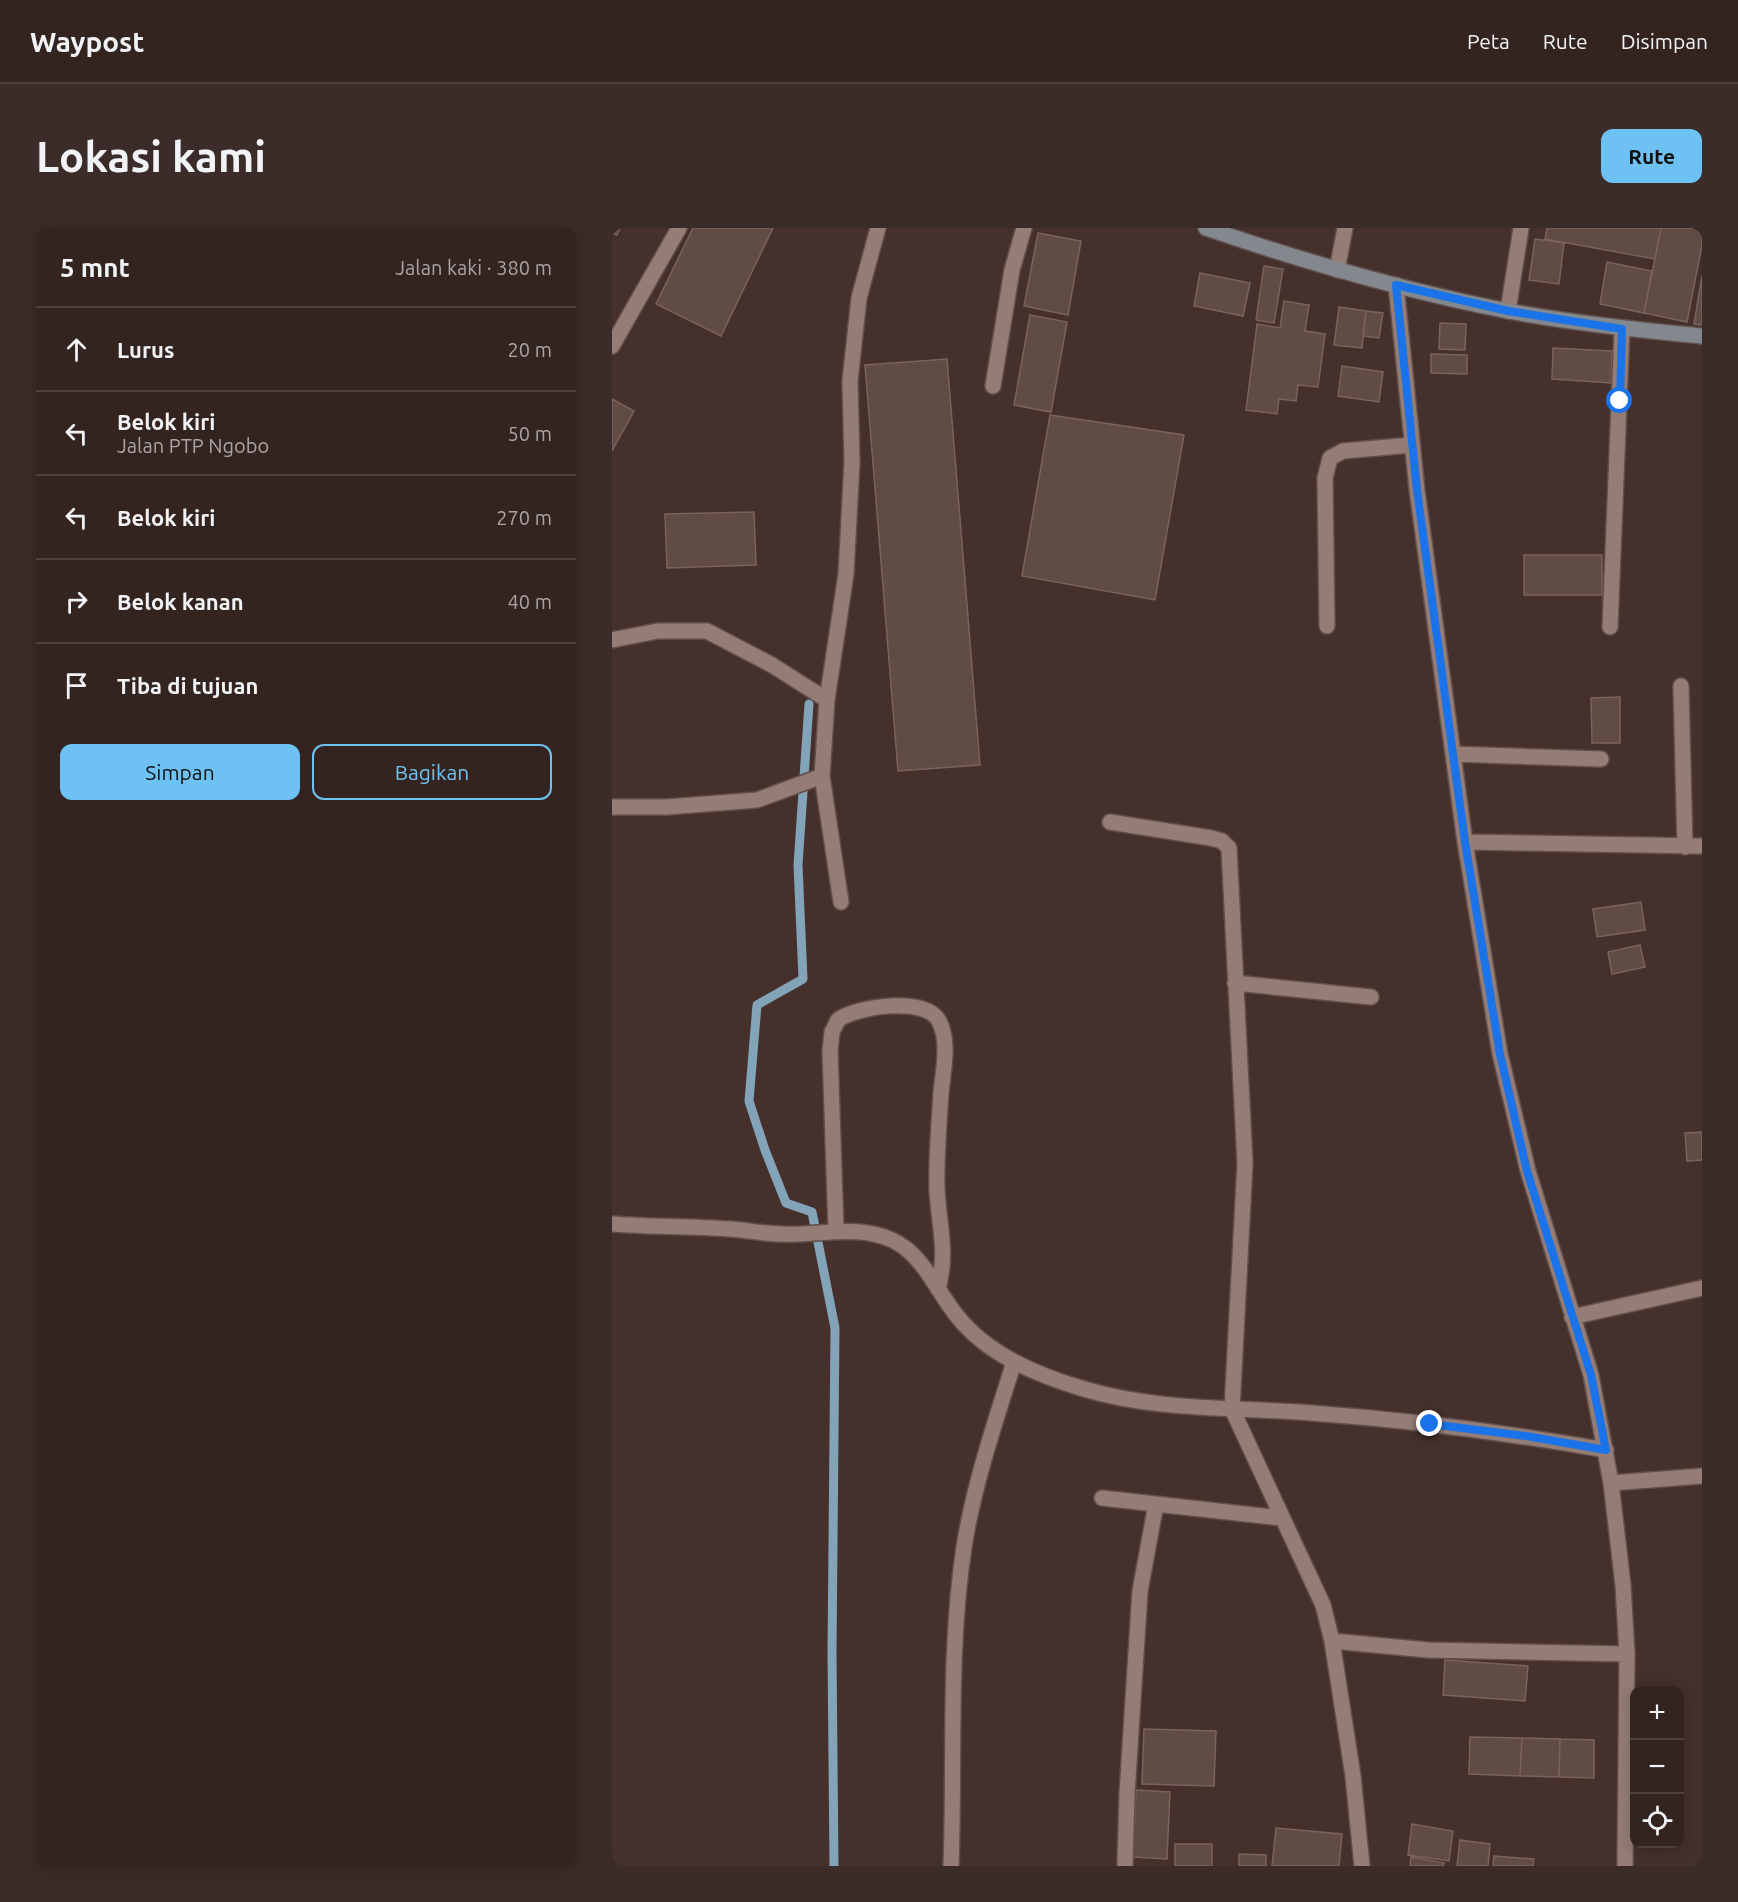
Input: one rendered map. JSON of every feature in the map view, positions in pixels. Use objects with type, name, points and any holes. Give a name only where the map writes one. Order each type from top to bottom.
[{"type":"main road","points":[[1206,228],[1337,270],[1508,311],[1622,329],[1702,336]]},
{"type":"street","points":[[612,346],[679,228]]},
{"type":"street","points":[[841,902],[822,776],[827,700],[846,574],[852,462],[850,381],[859,298],[878,228]]},
{"type":"street","points":[[993,386],[1012,270],[1024,228]]},
{"type":"street","points":[[1337,270],[1345,228]]},
{"type":"street","points":[[1508,311],[1521,228]]},
{"type":"street","points":[[1396,285],[1412,445],[1453,754],[1500,1054],[1527,1171],[1591,1375],[1611,1483],[1623,1586],[1627,1654],[1625,1866]]},
{"type":"street","points":[[1610,627],[1622,329]]},
{"type":"street","points":[[1327,626],[1325,478],[1330,458],[1343,451],[1412,445]]},
{"type":"street","points":[[612,640],[658,631],[707,631],[772,665],[827,700]]},
{"type":"street","points":[[1681,686],[1685,847]]},
{"type":"street","points":[[1453,754],[1601,759]]},
{"type":"street","points":[[612,807],[667,807],[757,800],[822,776]]},
{"type":"street","points":[[1110,822],[1211,838],[1222,842],[1228,848],[1245,1163],[1232,1409],[1323,1605],[1332,1641],[1353,1776],[1362,1866]]},
{"type":"street","points":[[1465,842],[1702,846]]},
{"type":"street","points":[[1235,983],[1371,997]]},
{"type":"street","points":[[831,1231],[830,1051],[832,1032],[838,1020],[860,1009],[922,1008],[932,1012],[938,1019],[944,1047],[937,1187],[945,1251],[938,1289]]},
{"type":"street","points":[[612,1224],[728,1228],[782,1234],[831,1231],[872,1233],[891,1239],[917,1258],[973,1334],[1014,1362],[1083,1389],[1113,1396],[1174,1405],[1354,1416],[1459,1427],[1606,1450]]},
{"type":"street","points":[[1572,1317],[1702,1288]]},
{"type":"street","points":[[951,1866],[954,1674],[961,1576],[976,1492],[1014,1362]]},
{"type":"street","points":[[1611,1483],[1702,1476]]},
{"type":"street","points":[[1102,1498],[1281,1518]]},
{"type":"street","points":[[1125,1866],[1126,1794],[1140,1591],[1156,1504]]},
{"type":"street","points":[[1332,1641],[1428,1650],[1627,1654]]},
{"type":"building","points":[[612,228],[620,228],[617,235],[612,233]]},
{"type":"building","points":[[693,228],[773,228],[721,336],[656,304]]},
{"type":"building","points":[[1547,228],[1661,228],[1655,259],[1545,239]]},
{"type":"building","points":[[1661,228],[1702,228],[1702,245],[1687,322],[1644,313]]},
{"type":"building","points":[[1038,233],[1081,241],[1068,315],[1024,306]]},
{"type":"building","points":[[1535,239],[1564,243],[1559,284],[1529,280]]},
{"type":"building","points":[[1607,262],[1652,271],[1644,313],[1600,304]]},
{"type":"building","points":[[1264,266],[1283,269],[1274,323],[1256,320]]},
{"type":"building","points":[[1200,273],[1250,283],[1243,316],[1194,306]]},
{"type":"building","points":[[1702,276],[1702,325],[1694,324]]},
{"type":"building","points":[[1284,301],[1309,305],[1305,331],[1325,334],[1318,387],[1298,385],[1296,401],[1279,399],[1277,414],[1246,410],[1257,324],[1280,328]]},
{"type":"building","points":[[1339,307],[1366,311],[1362,348],[1334,345]]},
{"type":"building","points":[[1366,311],[1383,313],[1379,338],[1363,336]]},
{"type":"building","points":[[1030,315],[1067,322],[1051,412],[1014,405]]},
{"type":"building","points":[[1440,323],[1466,324],[1465,350],[1439,349]]},
{"type":"building","points":[[1553,348],[1612,351],[1611,383],[1552,379]]},
{"type":"building","points":[[1431,354],[1467,355],[1467,374],[1431,373]]},
{"type":"building","points":[[947,359],[980,765],[898,771],[865,365]]},
{"type":"building","points":[[1342,366],[1383,372],[1379,402],[1338,396]]},
{"type":"building","points":[[612,399],[634,411],[612,451]]},
{"type":"building","points":[[1050,415],[1184,435],[1155,600],[1022,576]]},
{"type":"building","points":[[754,512],[756,565],[667,568],[665,514]]},
{"type":"building","points":[[1524,555],[1602,555],[1602,595],[1524,595]]},
{"type":"building","points":[[1620,697],[1620,743],[1592,743],[1591,698]]},
{"type":"building","points":[[1641,902],[1645,930],[1597,937],[1593,909]]},
{"type":"building","points":[[1640,945],[1645,967],[1612,974],[1608,952]]},
{"type":"building","points":[[1702,1132],[1702,1160],[1687,1161],[1685,1133]]},
{"type":"building","points":[[1445,1660],[1528,1666],[1525,1701],[1443,1695]]},
{"type":"building","points":[[1144,1729],[1216,1731],[1214,1786],[1142,1784]]},
{"type":"building","points":[[1470,1737],[1522,1738],[1520,1776],[1469,1774]]},
{"type":"building","points":[[1522,1738],[1560,1739],[1559,1777],[1520,1776]]},
{"type":"building","points":[[1560,1739],[1594,1740],[1594,1778],[1559,1777]]},
{"type":"building","points":[[1136,1790],[1170,1792],[1167,1859],[1133,1857]]},
{"type":"building","points":[[1412,1824],[1453,1831],[1449,1861],[1408,1855]]},
{"type":"building","points":[[1276,1828],[1342,1834],[1339,1866],[1272,1866]]},
{"type":"building","points":[[1460,1840],[1490,1844],[1488,1866],[1457,1866]]},
{"type":"building","points":[[1175,1844],[1212,1844],[1212,1866],[1175,1866]]},
{"type":"building","points":[[1239,1854],[1266,1855],[1266,1866],[1239,1866]]},
{"type":"building","points":[[1494,1856],[1534,1859],[1533,1866],[1493,1866]]},
{"type":"building","points":[[1411,1857],[1444,1863],[1443,1866],[1410,1866]]},
{"type":"waterway","points":[[809,704],[798,865],[803,979],[757,1005],[749,1101],[786,1203],[812,1212],[835,1328],[832,1652],[834,1866]]},
{"type":"route","points":[[1430,1424],[1526,1436],[1606,1450],[1591,1375],[1527,1171],[1500,1054],[1487,982],[1465,842],[1417,490],[1402,362],[1396,285],[1508,311],[1622,329],[1620,401]]}]
